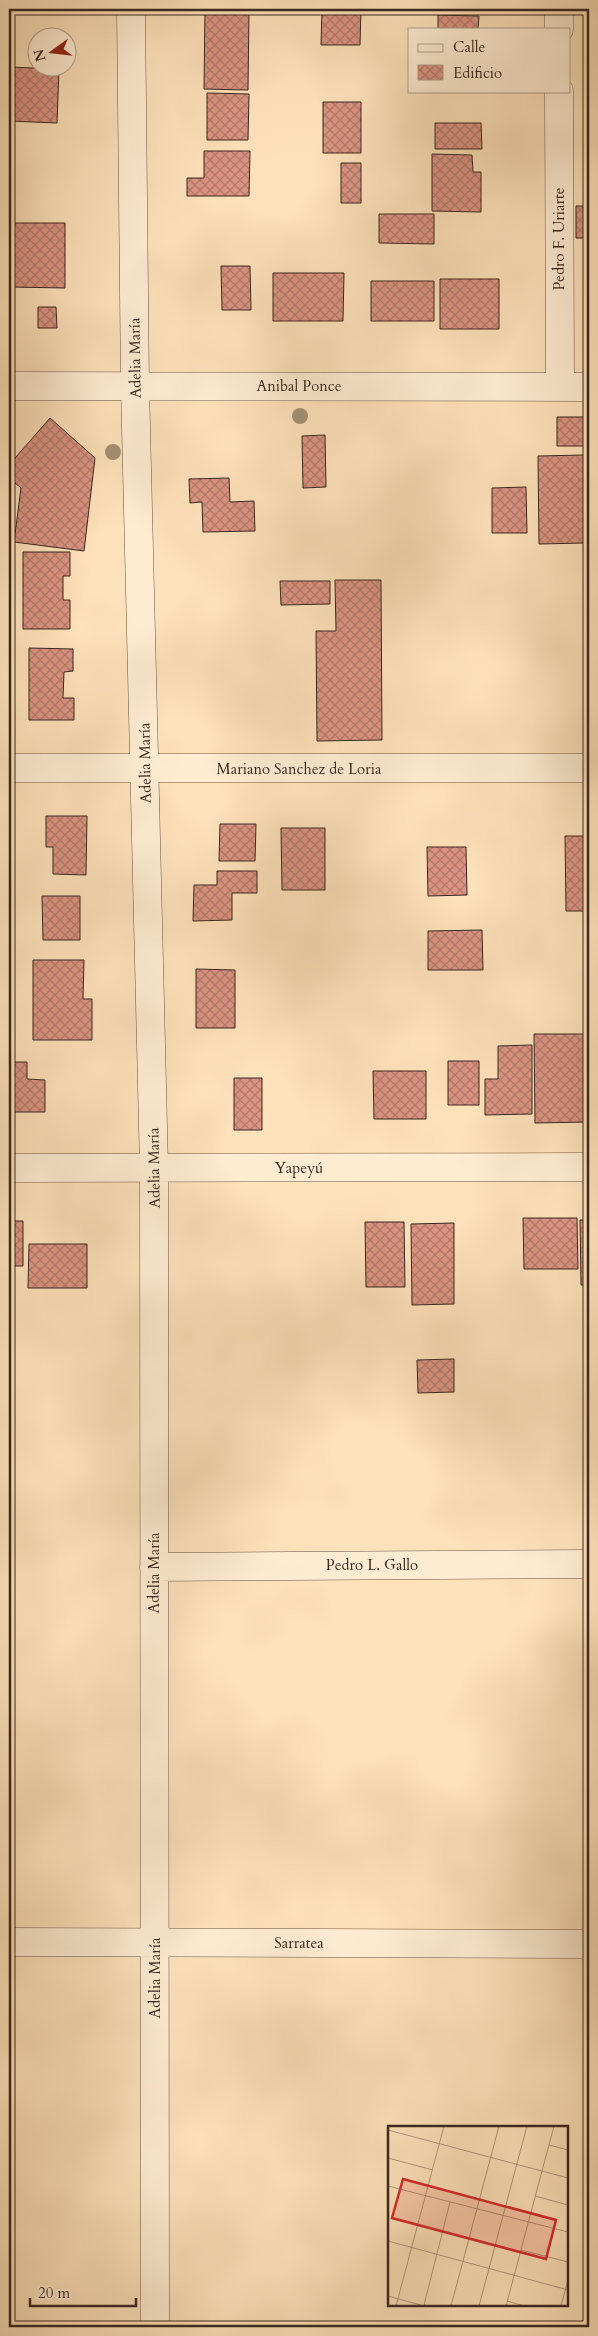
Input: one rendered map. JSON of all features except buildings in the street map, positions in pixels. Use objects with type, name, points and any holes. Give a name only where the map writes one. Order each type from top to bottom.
[{"type":"street","name":"Adelia María","points":[[131,9],[135,386],[154,1168],[155,2327]]},
{"type":"street","points":[[559,9],[559,28]]},
{"type":"street","name":"Pedro F. Uriarte","points":[[559,92],[560,387]]},
{"type":"street","name":"Anibal Ponce","points":[[9,386],[589,387]]},
{"type":"street","name":"Mariano Sanchez de Loria","points":[[9,768],[589,768]]},
{"type":"street","name":"Yapeyú","points":[[9,1168],[589,1168]]},
{"type":"street","name":"Pedro L. Gallo","points":[[154,1567],[589,1564]]},
{"type":"street","name":"Sarratea","points":[[9,1942],[589,1944]]}]
